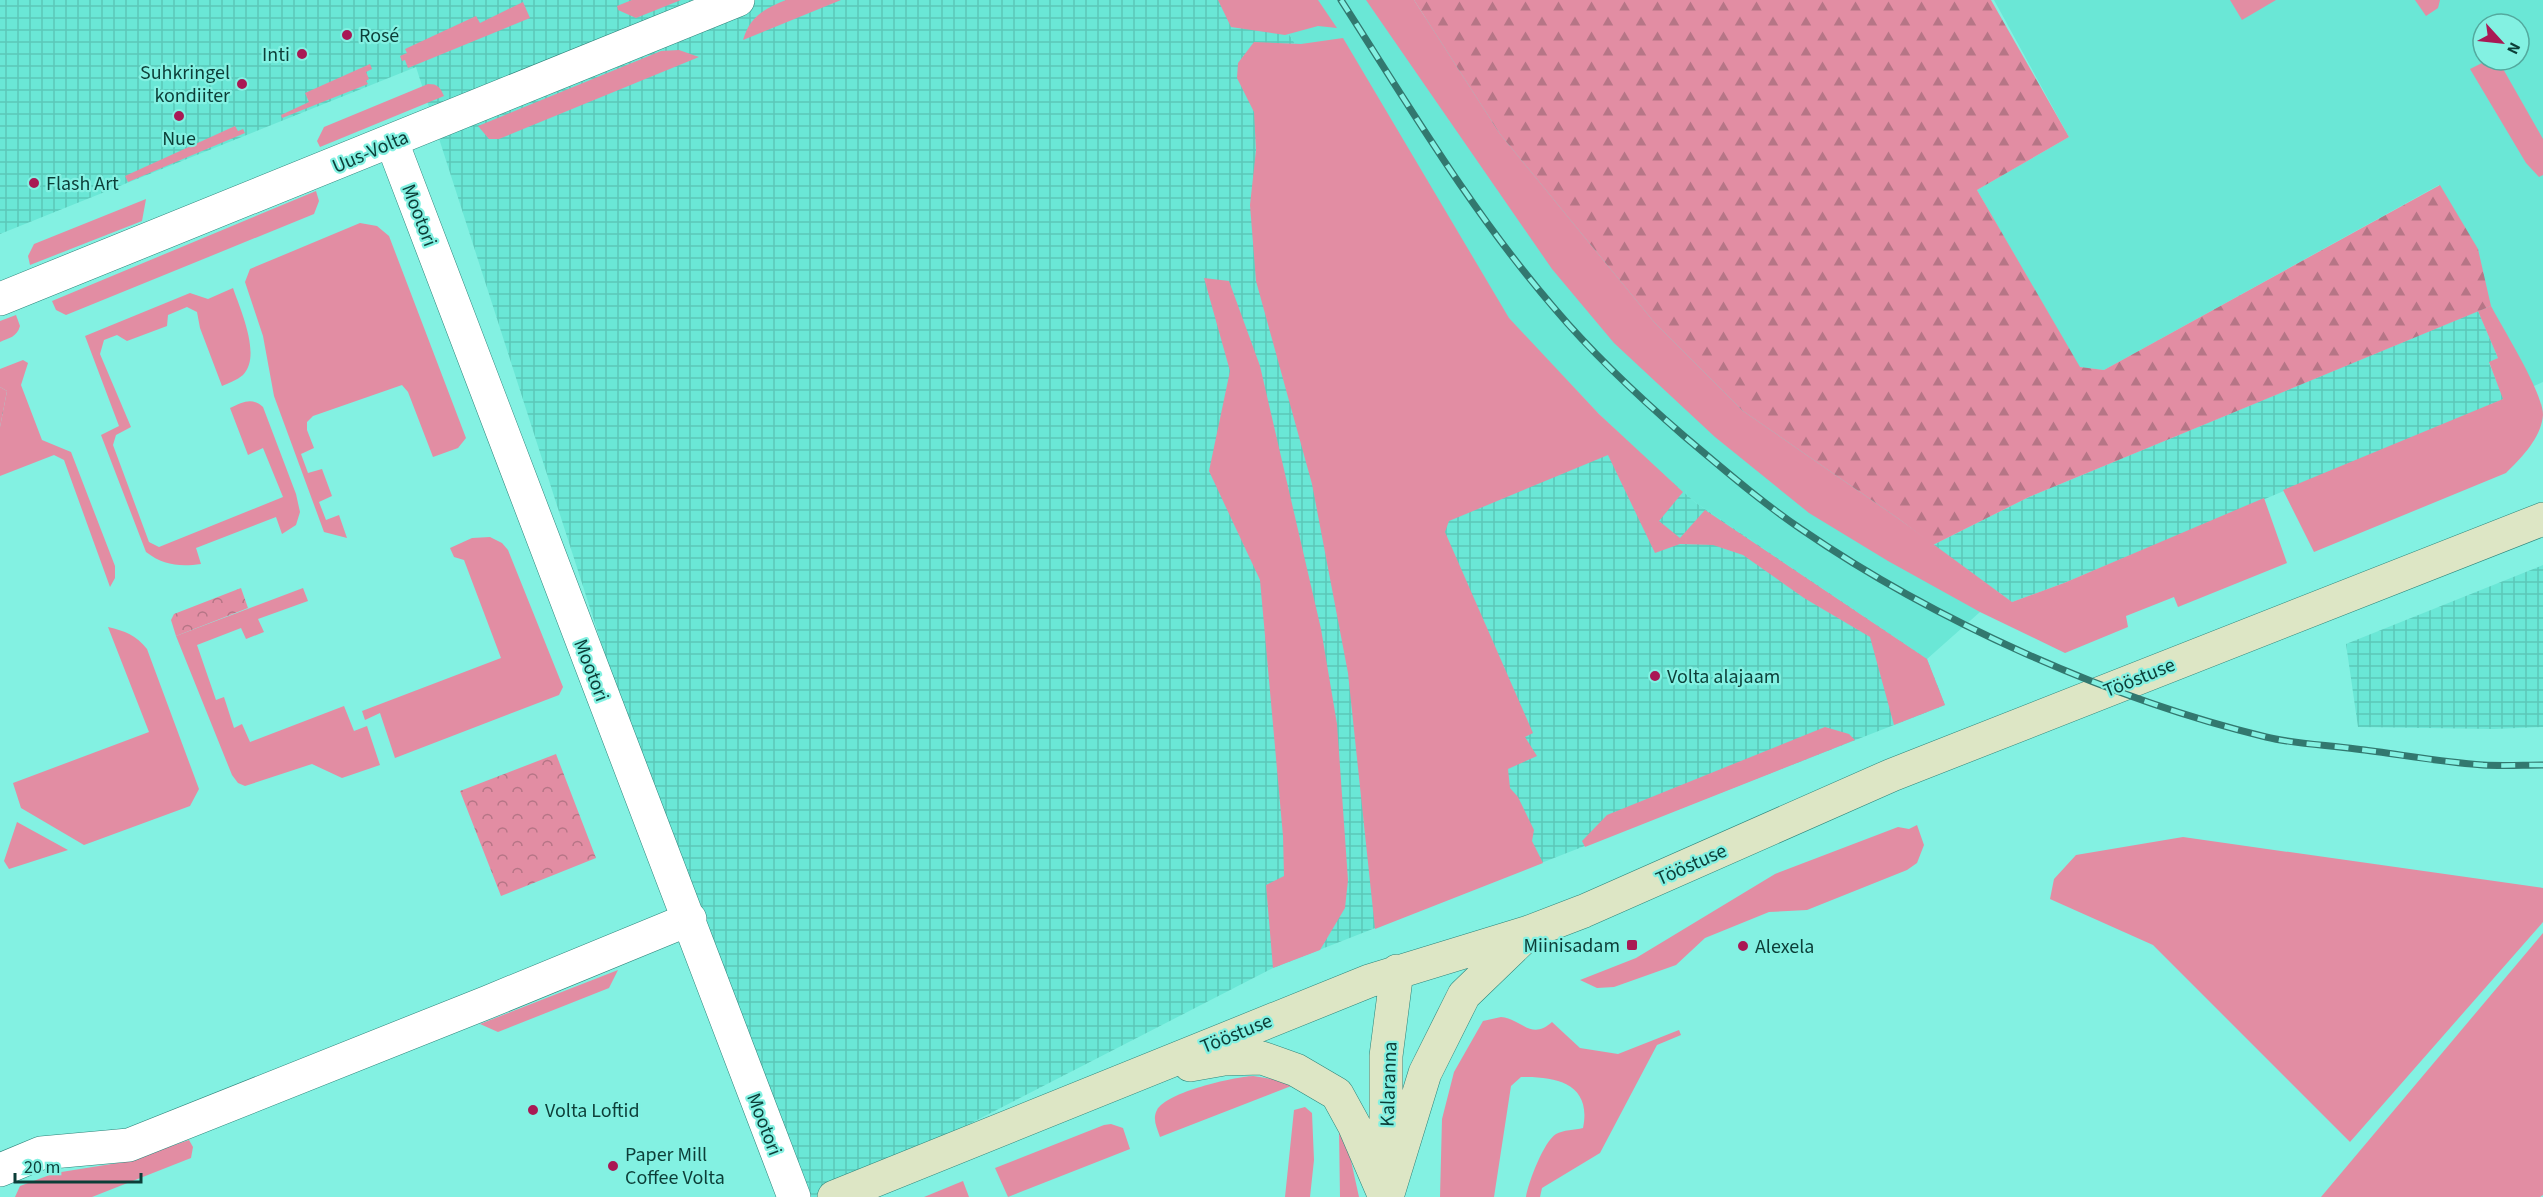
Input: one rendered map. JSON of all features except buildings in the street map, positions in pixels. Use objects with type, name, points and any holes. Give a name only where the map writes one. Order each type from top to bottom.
[{"type":"street","name":"Uus-Volta","points":[[0,299],[738,0]]},
{"type":"street","name":"Mootori","points":[[392,142],[593,673],[690,919],[794,1197]]},
{"type":"street","name":"Tööstuse","points":[[834,1197],[1132,1075],[1397,971],[1528,932],[1593,907],[1901,771],[2543,519]]},
{"type":"street","points":[[0,1170],[41,1153],[129,1144],[488,1002],[690,919]]},
{"type":"street","points":[[1386,1197],[1425,1073],[1464,995],[1528,932]]},
{"type":"street","name":"Kalaranna","points":[[1386,1197],[1386,1056],[1397,971]]},
{"type":"street","points":[[1132,1075],[1224,1059],[1262,1058],[1296,1070],[1337,1094],[1354,1125],[1386,1197]]},
{"type":"shaded area","points":[[0,0],[1267,0],[1393,197],[1473,306],[1696,503],[1927,659],[1945,705],[1273,968],[827,1197],[794,1197],[690,919],[416,67],[0,234]]},
{"type":"shaded area","points":[[1267,0],[1414,0],[1419,11],[1899,519],[2012,602],[1980,612],[1927,659],[1696,503],[1599,414],[1393,197]]},
{"type":"shaded area","points":[[1994,0],[2543,0],[2543,382],[2504,399],[2498,358],[2478,311],[2439,185],[2104,370],[2079,367],[1977,190],[2069,137]]},
{"type":"shaded area","points":[[2478,311],[2498,358],[2489,363],[2504,399],[2064,583],[2012,602],[1933,545],[2029,497]]},
{"type":"shaded area","points":[[2543,565],[2543,727],[2494,729],[2358,727],[2346,644]]},
{"type":"green space","points":[[632,0],[681,0],[636,18],[618,10],[617,6]]},
{"type":"green space","points":[[786,0],[841,0],[743,40],[750,25],[759,14]]},
{"type":"green space","points":[[1218,0],[1318,0],[1337,28],[1318,26],[1285,35],[1231,27]]},
{"type":"green space","points":[[1366,0],[1414,0],[1500,134],[1654,322],[1743,411],[1899,519],[2012,602],[2064,583],[2264,498],[2287,563],[2178,607],[2174,597],[2126,616],[2128,627],[2065,653],[1980,612],[1888,561],[1809,513],[1715,437],[1614,343],[1552,269]]},
{"type":"green space","points":[[1414,0],[1991,0],[2069,137],[1977,190],[2080,367],[2104,370],[2440,185],[2478,249],[2491,306],[2029,497],[1933,545],[1743,411],[1654,322],[1500,134]]},
{"type":"green space","points":[[2230,0],[2276,0],[2242,20]]},
{"type":"green space","points":[[2415,0],[2440,0],[2438,8],[2426,16]]},
{"type":"green space","points":[[523,2],[530,18],[408,68],[405,60],[402,61],[400,56],[407,53],[405,49],[476,16],[480,23]]},
{"type":"green space","points":[[1343,38],[1509,318],[1599,414],[1683,492],[1659,521],[1680,538],[1705,510],[1927,659],[1945,705],[1894,725],[1870,637],[1804,598],[1743,555],[1713,545],[1680,544],[1655,553],[1608,455],[1449,521],[1445,532],[1533,733],[1525,737],[1537,756],[1508,769],[1510,788],[1518,797],[1534,830],[1532,841],[1543,863],[1375,929],[1348,673],[1312,484],[1256,281],[1250,205],[1256,150],[1254,112],[1237,78],[1238,63],[1254,42],[1301,44]]},
{"type":"green space","points":[[679,50],[699,57],[499,139],[489,139],[478,126],[661,51]]},
{"type":"green space","points":[[370,64],[372,69],[366,72],[369,79],[366,81],[368,84],[282,118],[281,115],[309,102],[305,93]]},
{"type":"green space","points":[[2472,72],[2505,72],[2543,139],[2543,175],[2539,177],[2526,163]]},
{"type":"green space","points":[[428,84],[438,87],[444,96],[320,147],[317,141],[324,127]]},
{"type":"green space","points":[[235,126],[238,131],[243,129],[245,133],[128,182],[125,176]]},
{"type":"green space","points":[[316,191],[319,201],[314,214],[66,315],[56,310],[52,301]]},
{"type":"green space","points":[[146,199],[142,221],[30,265],[28,256],[34,244]]},
{"type":"green space","points":[[360,223],[377,226],[389,236],[466,438],[458,448],[433,457],[408,392],[402,385],[313,416],[307,422],[307,430],[314,448],[301,454],[308,473],[322,469],[332,496],[319,502],[326,520],[339,515],[347,538],[324,532],[274,396],[263,336],[245,282],[250,269]]},
{"type":"green space","points":[[1204,278],[1229,281],[1260,366],[1321,629],[1337,724],[1348,880],[1345,908],[1320,950],[1273,968],[1266,885],[1284,876],[1283,836],[1260,580],[1209,471],[1230,371]]},
{"type":"green space","points":[[233,288],[248,332],[250,356],[248,367],[243,375],[233,381],[222,386],[200,328],[197,312],[187,307],[168,315],[167,326],[127,341],[117,335],[104,340],[100,354],[131,427],[116,435],[113,445],[149,542],[159,547],[283,497],[263,448],[248,455],[230,408],[243,402],[255,402],[263,407],[296,494],[300,512],[296,525],[282,534],[276,517],[196,548],[201,564],[172,564],[159,560],[146,552],[101,435],[119,426],[85,336],[190,293],[208,299]]},
{"type":"green space","points":[[2491,306],[2522,360],[2541,405],[2543,415],[2539,432],[2530,447],[2506,473],[2314,552],[2283,490],[2503,399],[2489,362],[2498,358],[2478,311]]},
{"type":"green space","points":[[16,315],[19,330],[12,337],[0,342],[0,321]]},
{"type":"green space","points":[[23,360],[28,363],[21,385],[42,440],[71,452],[115,566],[115,578],[110,587],[64,460],[54,455],[0,476],[0,427],[7,391],[0,387],[0,369]]},
{"type":"green space","points":[[0,387],[7,391],[0,427]]},
{"type":"green space","points":[[490,537],[502,543],[508,550],[563,687],[559,695],[395,758],[380,713],[365,720],[362,711],[501,658],[464,560],[454,557],[450,548],[472,538]]},
{"type":"green space","points":[[241,588],[248,608],[176,636],[171,620],[174,614]]},
{"type":"green space","points":[[303,588],[308,601],[258,619],[264,632],[246,639],[241,628],[197,645],[216,700],[224,697],[234,728],[242,724],[250,742],[344,706],[354,731],[367,726],[380,765],[342,778],[312,764],[245,786],[238,783],[232,775],[176,636]]},
{"type":"green space","points":[[108,627],[130,634],[147,649],[199,789],[190,806],[84,845],[21,808],[13,783],[149,732]]},
{"type":"green space","points":[[1825,727],[1849,734],[1855,740],[1585,847],[1582,841],[1607,815]]},
{"type":"green space","points":[[556,754],[596,858],[501,896],[460,791]]},
{"type":"green space","points":[[17,822],[68,850],[9,869],[4,861]]},
{"type":"green space","points":[[1917,825],[1924,845],[1917,863],[1907,870],[1807,910],[1769,912],[1705,938],[1676,965],[1614,987],[1597,988],[1580,980],[1636,958],[1775,874],[1898,827],[1909,829]]},
{"type":"green space","points":[[2183,837],[2543,888],[2543,922],[2350,1142],[2153,945],[2050,899],[2054,879],[2076,855]]},
{"type":"green space","points":[[2543,933],[2543,1195],[2540,1197],[2321,1197]]},
{"type":"green space","points":[[618,970],[609,988],[498,1032],[480,1024]]},
{"type":"green space","points":[[1501,1017],[1538,1030],[1552,1022],[1580,1048],[1618,1054],[1679,1030],[1681,1035],[1657,1045],[1600,1153],[1542,1188],[1540,1197],[1526,1197],[1542,1153],[1556,1134],[1583,1128],[1584,1113],[1582,1101],[1577,1092],[1569,1086],[1547,1078],[1521,1077],[1511,1086],[1494,1197],[1440,1197],[1442,1119],[1454,1072],[1483,1021]]},
{"type":"green space","points":[[1253,1076],[1299,1083],[1160,1137],[1155,1117],[1163,1103],[1201,1087]]},
{"type":"green space","points":[[1305,1107],[1312,1113],[1314,1160],[1310,1197],[1285,1197],[1294,1110]]},
{"type":"green space","points":[[1111,1124],[1123,1128],[1130,1149],[1008,1197],[995,1168]]},
{"type":"green space","points":[[1339,1131],[1348,1147],[1359,1197],[1340,1197]]},
{"type":"green space","points":[[189,1140],[193,1147],[191,1158],[92,1197],[15,1197],[20,1186],[55,1173],[124,1162]]},
{"type":"green space","points":[[963,1181],[969,1197],[924,1197]]},
{"type":"railway","points":[[1341,0],[1469,197],[1525,273],[1570,326],[1634,391],[1684,436],[1756,496],[1853,563],[1908,595],[2025,653],[2085,679],[2206,721],[2266,737],[2300,743],[2467,764],[2543,765]]},
{"type":"place","name":"Rosé","points":[[347,35]]},
{"type":"place","name":"Inti","points":[[302,54]]},
{"type":"place","name":"Suhkringel kondiiter","points":[[242,84]]},
{"type":"place","name":"Nue","points":[[179,116]]},
{"type":"place","name":"Flash Art","points":[[34,183]]},
{"type":"place","name":"Volta alajaam","points":[[1655,676]]},
{"type":"place","name":"Miinisadam","points":[[1632,945]]},
{"type":"place","name":"Alexela","points":[[1743,946]]},
{"type":"place","name":"Volta Loftid","points":[[533,1110]]},
{"type":"place","name":"Paper Mill Coffee Volta","points":[[613,1166]]}]
